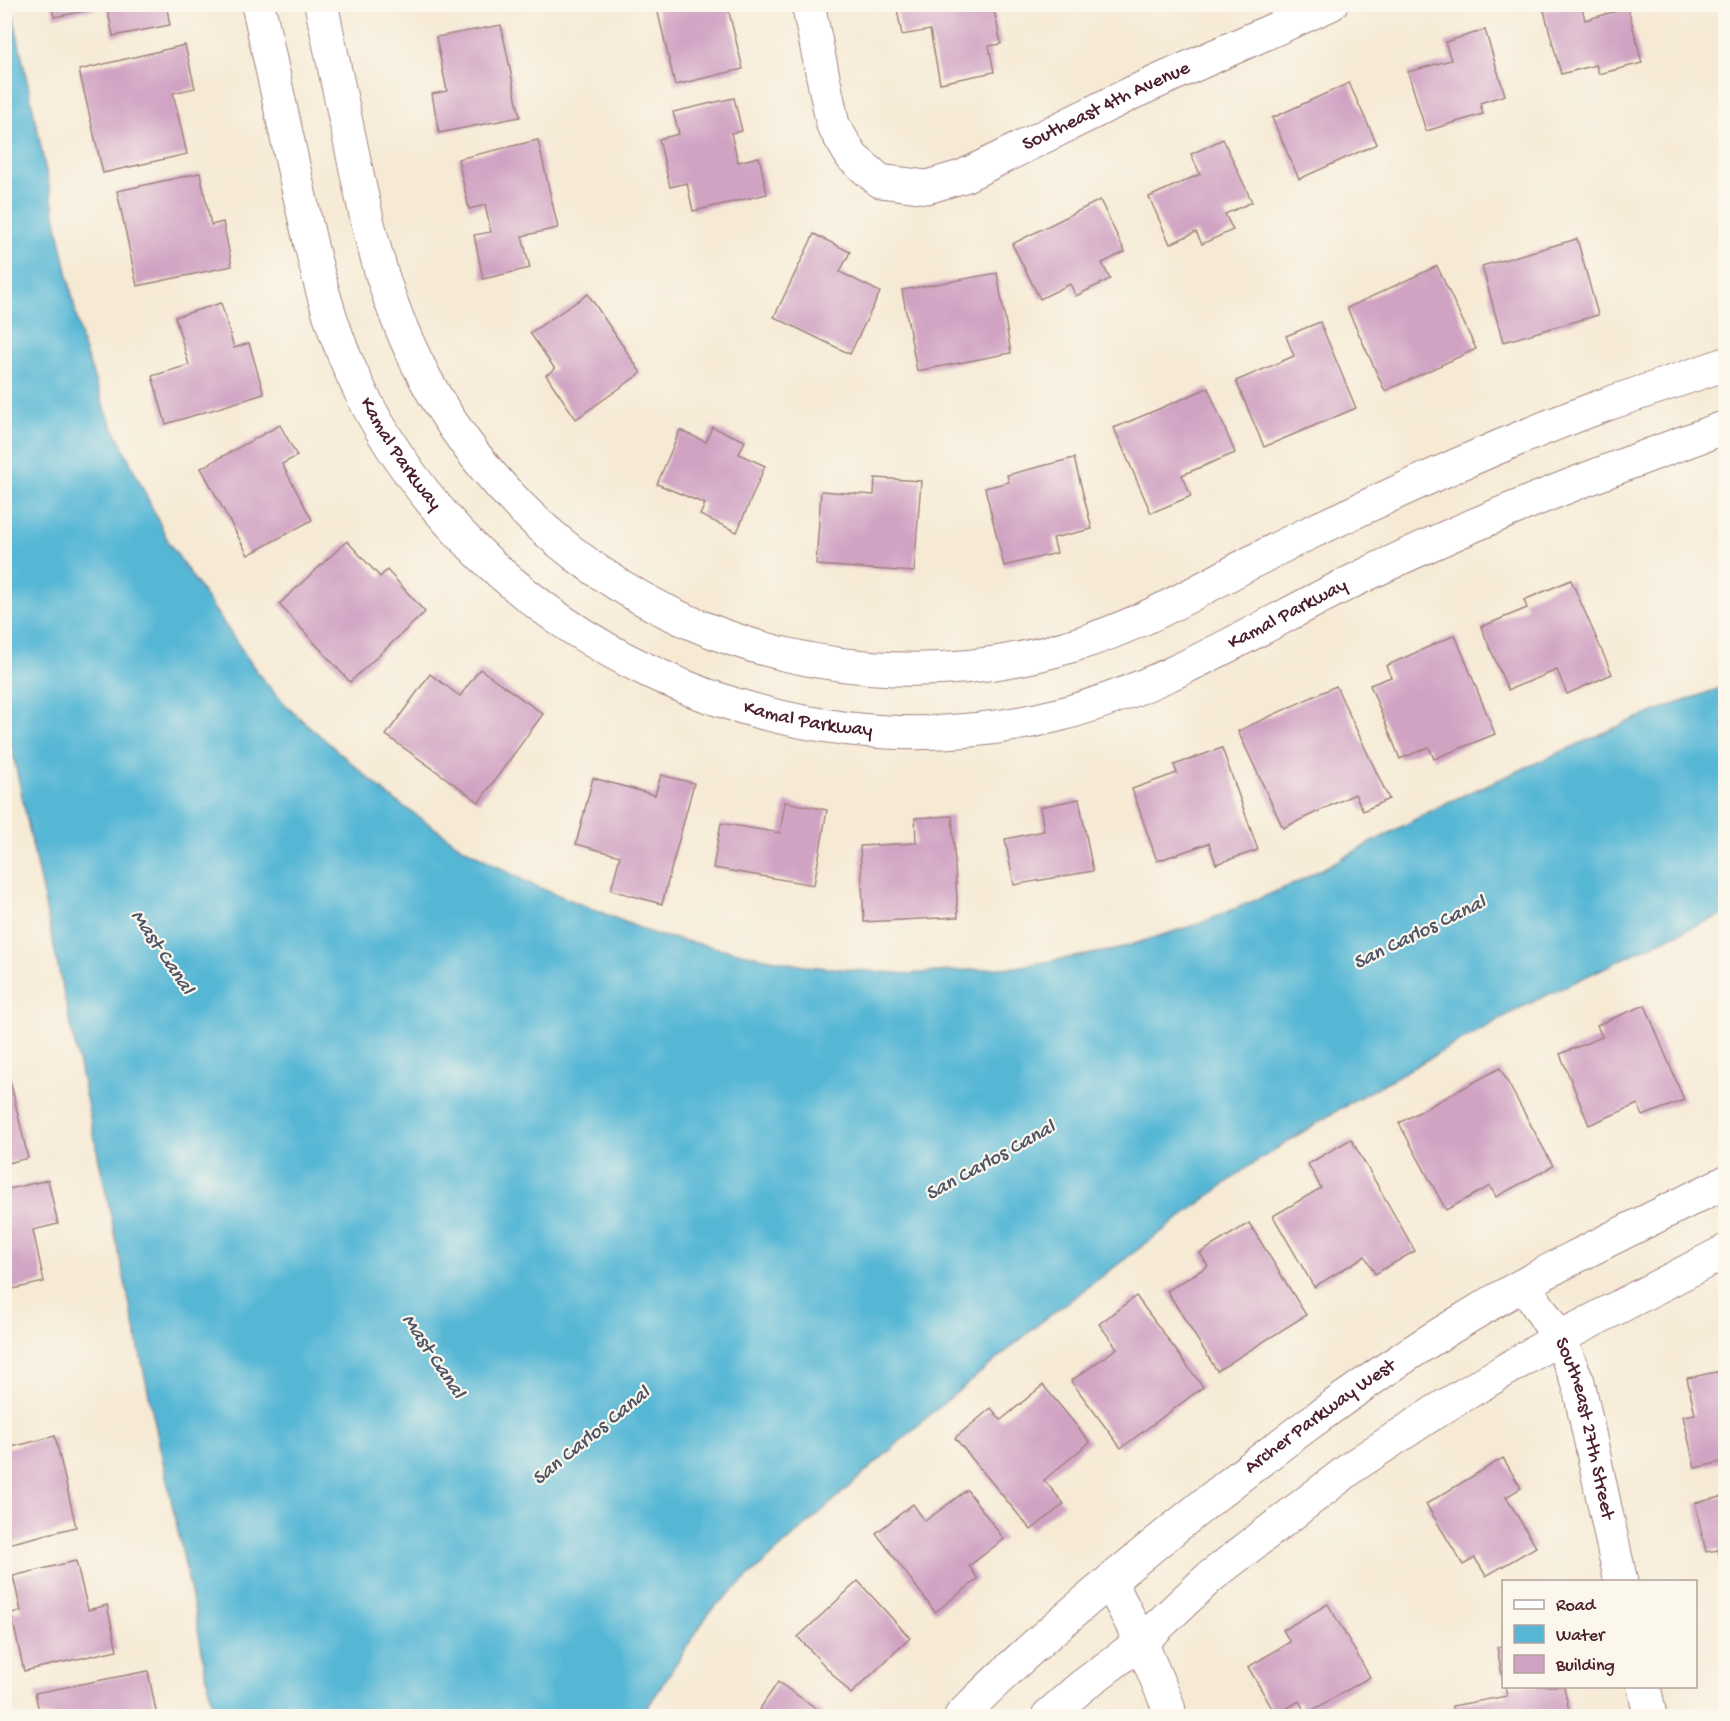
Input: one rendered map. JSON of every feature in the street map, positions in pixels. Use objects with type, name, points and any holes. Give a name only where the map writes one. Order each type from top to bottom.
[{"type":"street","name":"Kamal Parkway","points":[[258,4],[321,292],[351,373],[393,449],[428,497],[468,542],[511,583],[558,620],[609,652],[659,677],[711,698],[765,713],[819,724],[875,731],[936,732],[997,727],[1057,715],[1116,697],[1172,673],[1355,579],[1472,525],[1594,474],[1725,427]]},
{"type":"street","points":[[321,4],[373,248],[387,296],[429,387],[455,430],[492,477],[533,519],[578,557],[627,591],[690,623],[735,641],[793,657],[852,667],[911,670],[981,665],[1073,646],[1171,607],[1296,540],[1455,466],[1608,404],[1725,364]]},
{"type":"street","name":"Southeast 4th Avenue","points":[[808,4],[833,124],[852,157],[880,181],[927,187],[964,176],[1296,11],[1331,4]]},
{"type":"street","name":"Archer Parkway West","points":[[961,1716],[996,1680],[1110,1581],[1241,1474],[1374,1377],[1464,1320],[1587,1250],[1725,1182]]},
{"type":"street","points":[[1048,1716],[1081,1687],[1141,1642],[1210,1577],[1355,1465],[1435,1412],[1559,1338],[1725,1251]]},
{"type":"street","name":"Southeast 27th Street","points":[[1524,1285],[1559,1338],[1578,1382],[1621,1580]]},
{"type":"street","points":[[1110,1581],[1141,1642],[1170,1716]]},
{"type":"street","points":[[1644,1688],[1650,1716]]},
{"type":"water","points":[[4,5],[11,5],[82,343],[106,412],[169,543],[259,675],[286,706],[389,796],[462,847],[528,883],[657,935],[804,966],[906,974],[1016,967],[1115,950],[1201,923],[1296,883],[1444,804],[1635,719],[1725,686],[1725,914],[1658,942],[1518,1009],[1349,1103],[1249,1166],[1040,1323],[926,1418],[710,1611],[642,1716],[214,1716],[195,1612],[5,716]]},
{"type":"building","points":[[51,4],[166,4],[170,25],[113,36],[107,7],[54,17]]},
{"type":"building","points":[[656,4],[727,4],[743,69],[675,85]]},
{"type":"building","points":[[896,4],[993,4],[1001,44],[989,46],[994,72],[940,83],[930,30],[902,35]]},
{"type":"building","points":[[1568,4],[1581,4],[1585,20],[1628,8],[1642,63],[1599,74],[1596,65],[1561,74],[1544,11]]},
{"type":"building","points":[[501,25],[520,117],[439,133],[432,94],[447,91],[436,37]]},
{"type":"building","points":[[1485,30],[1505,95],[1480,103],[1483,114],[1426,131],[1408,72],[1451,60],[1445,42]]},
{"type":"building","points":[[185,45],[195,88],[173,93],[187,154],[103,173],[79,70]]},
{"type":"building","points":[[1349,83],[1377,144],[1299,179],[1272,118]]},
{"type":"building","points":[[734,98],[742,131],[731,133],[738,162],[759,157],[767,194],[693,211],[687,183],[670,187],[659,139],[679,134],[673,112]]},
{"type":"building","points":[[1223,139],[1252,202],[1225,214],[1233,230],[1202,244],[1196,232],[1170,244],[1149,197],[1200,174],[1191,154]]},
{"type":"building","points":[[538,140],[558,228],[522,236],[530,268],[483,279],[474,235],[491,232],[485,205],[469,209],[458,159]]},
{"type":"building","points":[[200,173],[211,225],[223,222],[232,266],[137,286],[117,191]]},
{"type":"building","points":[[1100,200],[1125,252],[1102,263],[1110,279],[1076,296],[1070,284],[1040,299],[1012,244]]},
{"type":"building","points":[[814,234],[850,252],[840,272],[880,292],[850,354],[774,317]]},
{"type":"building","points":[[1577,239],[1598,315],[1503,342],[1482,266]]},
{"type":"building","points":[[1437,266],[1476,349],[1385,391],[1347,308]]},
{"type":"building","points":[[997,273],[1011,353],[917,371],[902,290]]},
{"type":"building","points":[[588,294],[641,373],[576,419],[546,375],[555,369],[530,333]]},
{"type":"building","points":[[221,303],[234,348],[249,343],[264,394],[166,424],[152,376],[189,365],[175,317]]},
{"type":"building","points":[[1320,322],[1356,408],[1264,447],[1236,381],[1294,356],[1286,336]]},
{"type":"building","points":[[1208,388],[1235,453],[1182,475],[1191,496],[1151,513],[1114,428]]},
{"type":"building","points":[[280,425],[297,456],[282,464],[312,520],[248,555],[201,468]]},
{"type":"building","points":[[712,427],[745,441],[739,454],[765,466],[737,532],[700,515],[705,504],[657,484],[680,430],[706,442]]},
{"type":"building","points":[[1074,458],[1092,529],[1053,538],[1057,553],[1004,566],[985,488],[1009,482],[1007,475]]},
{"type":"building","points":[[875,478],[921,481],[914,572],[816,565],[821,491],[874,495]]},
{"type":"building","points":[[347,541],[380,577],[387,570],[425,612],[350,682],[279,604]]},
{"type":"building","points":[[1571,580],[1612,674],[1567,694],[1557,670],[1508,690],[1481,627],[1527,608],[1524,600]]},
{"type":"building","points":[[1455,635],[1495,734],[1434,759],[1429,747],[1400,759],[1370,685],[1391,677],[1386,666]]},
{"type":"building","points":[[480,669],[543,714],[479,802],[386,735],[430,674],[460,696]]},
{"type":"building","points":[[1336,686],[1389,799],[1363,811],[1355,794],[1283,828],[1238,731]]},
{"type":"building","points":[[1222,748],[1258,850],[1216,864],[1209,843],[1157,861],[1132,789],[1177,773],[1174,765]]},
{"type":"building","points":[[661,775],[694,783],[662,904],[611,890],[620,856],[576,844],[593,778],[655,795]]},
{"type":"building","points":[[1079,799],[1093,871],[1014,885],[1005,839],[1044,831],[1040,807]]},
{"type":"building","points":[[785,802],[827,810],[814,885],[713,868],[721,823],[780,833]]},
{"type":"building","points":[[952,816],[958,917],[864,922],[860,846],[916,843],[915,818]]},
{"type":"building","points":[[1645,1005],[1684,1100],[1643,1116],[1638,1104],[1589,1125],[1560,1054],[1602,1037],[1597,1025]]},
{"type":"building","points":[[1500,1068],[1553,1166],[1496,1197],[1490,1186],[1446,1210],[1399,1123]]},
{"type":"building","points":[[10,1080],[28,1158],[4,1164],[4,1081]]},
{"type":"building","points":[[1351,1139],[1415,1251],[1375,1274],[1365,1256],[1314,1287],[1273,1216],[1321,1188],[1308,1164]]},
{"type":"building","points":[[48,1180],[58,1224],[33,1230],[44,1282],[4,1291],[4,1190]]},
{"type":"building","points":[[1249,1223],[1306,1315],[1217,1371],[1167,1291],[1208,1266],[1200,1253]]},
{"type":"building","points":[[1136,1296],[1203,1387],[1121,1448],[1071,1381],[1117,1348],[1099,1324]]},
{"type":"building","points":[[1726,1370],[1726,1461],[1695,1468],[1683,1416],[1695,1414],[1687,1378]]},
{"type":"building","points":[[1043,1385],[1090,1442],[1044,1480],[1064,1504],[1031,1530],[955,1438],[991,1408],[1001,1420]]},
{"type":"building","points":[[55,1436],[76,1527],[4,1545],[4,1449]]},
{"type":"building","points":[[1503,1458],[1521,1488],[1506,1497],[1536,1547],[1486,1576],[1475,1558],[1463,1565],[1426,1504]]},
{"type":"building","points":[[967,1490],[1004,1539],[969,1566],[978,1579],[935,1612],[876,1533],[913,1504],[925,1521]]},
{"type":"building","points":[[1726,1496],[1725,1581],[1718,1550],[1706,1552],[1695,1503]]},
{"type":"building","points":[[76,1561],[88,1610],[107,1605],[117,1650],[24,1671],[11,1613],[21,1611],[13,1576]]},
{"type":"building","points":[[858,1581],[910,1638],[851,1694],[798,1637]]},
{"type":"building","points":[[1328,1604],[1370,1677],[1306,1714],[1299,1701],[1276,1715],[1248,1667],[1290,1642],[1283,1630]]},
{"type":"building","points":[[1502,1646],[1502,1675],[1497,1647]]},
{"type":"building","points":[[148,1671],[157,1716],[40,1716],[35,1693]]},
{"type":"building","points":[[778,1682],[823,1713],[821,1716],[755,1716]]},
{"type":"building","points":[[1505,1688],[1564,1688],[1570,1716],[1454,1716],[1452,1706],[1507,1696]]},
{"type":"water label","name":"San Carlos Canal","points":[[1420,934]]},
{"type":"water label","name":"Mast Canal","points":[[161,953]]},
{"type":"water label","name":"San Carlos Canal","points":[[991,1162]]},
{"type":"water label","name":"Mast Canal","points":[[432,1357]]},
{"type":"water label","name":"San Carlos Canal","points":[[592,1437]]}]
